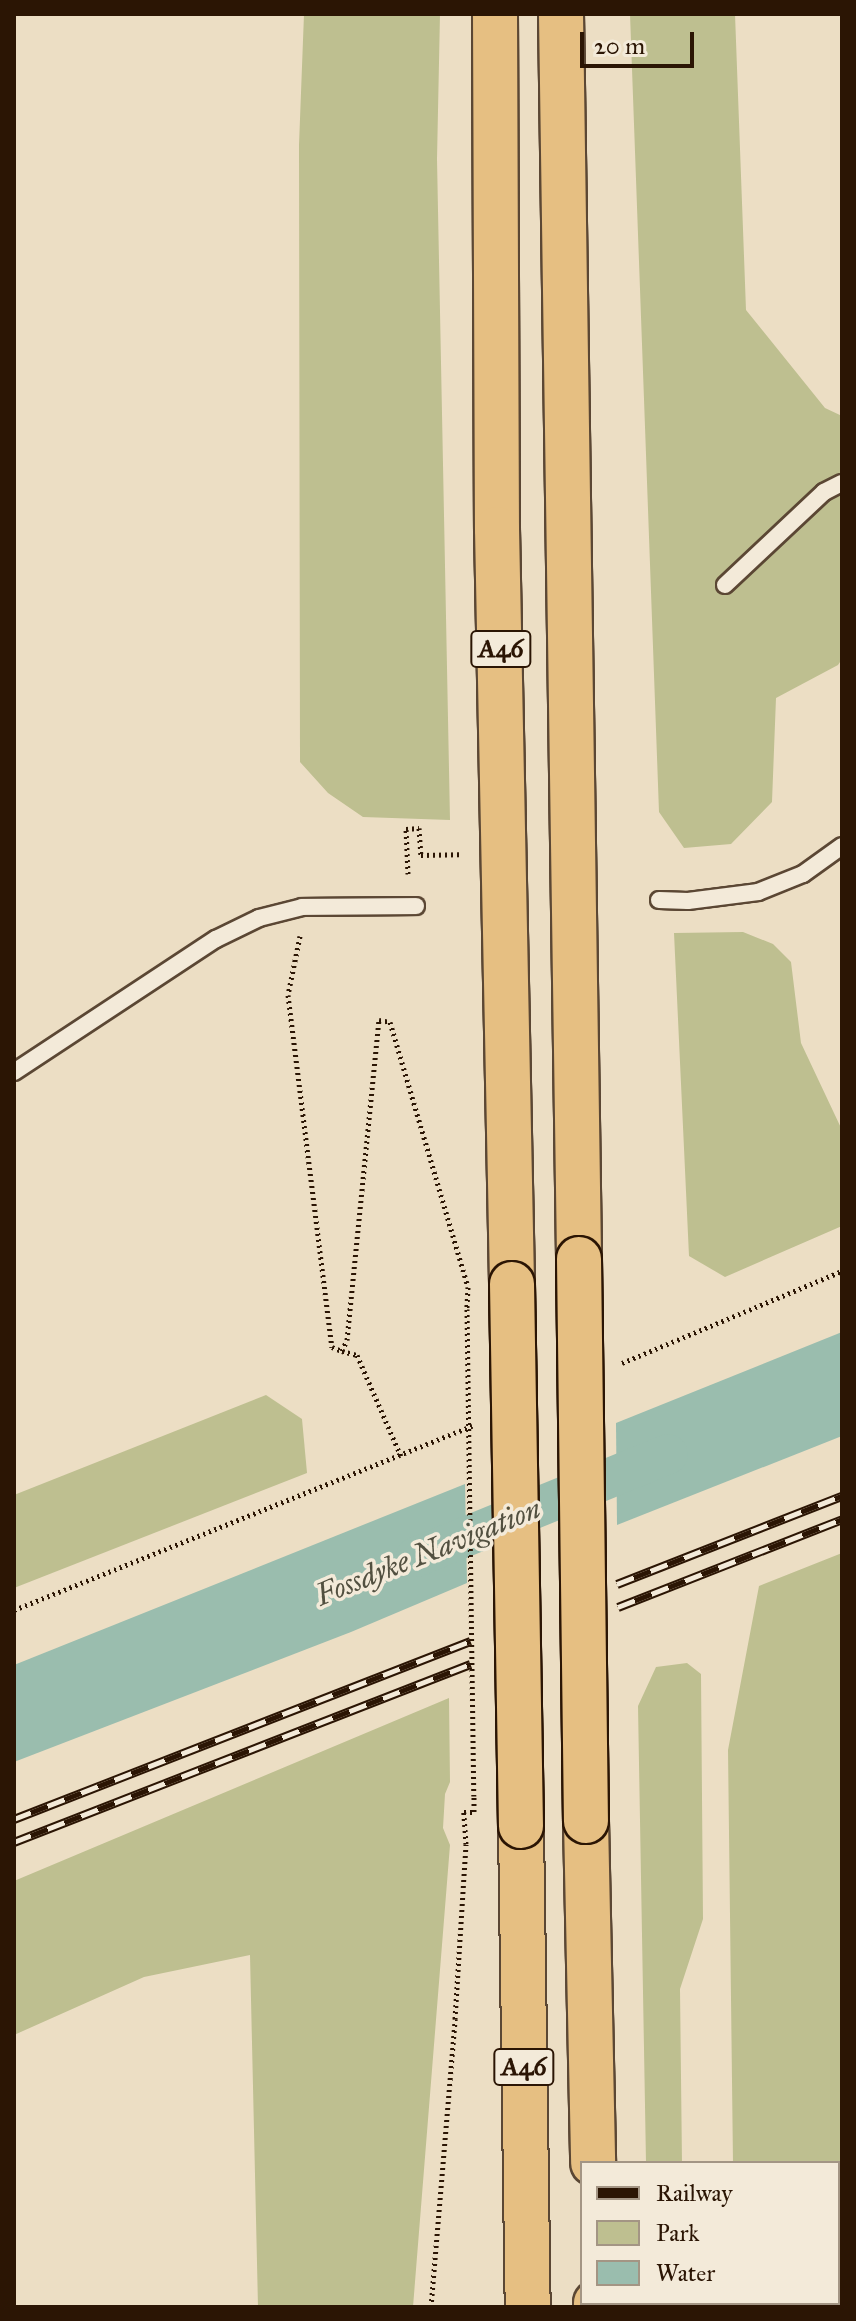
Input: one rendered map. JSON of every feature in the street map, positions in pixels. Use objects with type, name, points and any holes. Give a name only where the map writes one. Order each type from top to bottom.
[{"type":"highway","name":"A46","points":[[495,14],[497,529],[528,2307]]},
{"type":"highway","name":"A46","points":[[561,14],[593,2161]]},
{"type":"lane","points":[[725,585],[824,492],[842,483]]},
{"type":"lane","points":[[659,900],[688,901],[758,892],[803,874],[842,846]]},
{"type":"lane","points":[[14,1072],[216,939],[259,918],[302,907],[416,906]]},
{"type":"path","points":[[408,874],[406,829],[419,828],[421,855],[460,854]]},
{"type":"path","points":[[14,1610],[401,1456],[357,1355],[332,1347],[288,995],[302,927],[302,907]]},
{"type":"path","points":[[342,1351],[347,1340],[379,1020],[390,1022],[468,1287],[474,1812],[464,1812],[466,1844],[455,2019],[431,2307]]},
{"type":"green space","points":[[304,14],[440,14],[437,159],[450,820],[363,817],[328,793],[300,762],[299,145]]},
{"type":"green space","points":[[630,14],[735,14],[746,310],[825,408],[842,416],[842,659],[838,665],[776,698],[772,802],[731,844],[684,848],[659,812]]},
{"type":"green space","points":[[743,932],[773,944],[791,962],[801,1043],[842,1130],[842,1226],[725,1277],[689,1256],[674,933]]},
{"type":"green space","points":[[266,1395],[302,1419],[307,1473],[14,1588],[14,1495]]},
{"type":"green space","points":[[842,1553],[842,2307],[727,2307],[840,2305],[840,2161],[733,2161],[728,1750],[759,1586]]},
{"type":"green space","points":[[687,1663],[701,1674],[703,1919],[680,1989],[682,2161],[646,2161],[638,1706],[656,1667]]},
{"type":"green space","points":[[449,1698],[450,1782],[445,1794],[443,1828],[450,1845],[413,2307],[258,2307],[250,1955],[144,1977],[14,2035],[14,1881]]},
{"type":"water","points":[[842,1332],[842,1436],[617,1525],[616,1423]]},
{"type":"water","points":[[465,1484],[467,1583],[351,1632],[14,1762],[14,1665]]},
{"type":"waterway","name":"Fossdyke Navigation","points":[[416,1557],[668,1454]]},
{"type":"railway","points":[[617,1584],[842,1496]]},
{"type":"railway","points":[[618,1607],[842,1519]]},
{"type":"railway","points":[[14,1819],[471,1641]]},
{"type":"railway","points":[[14,1842],[471,1664]]}]
